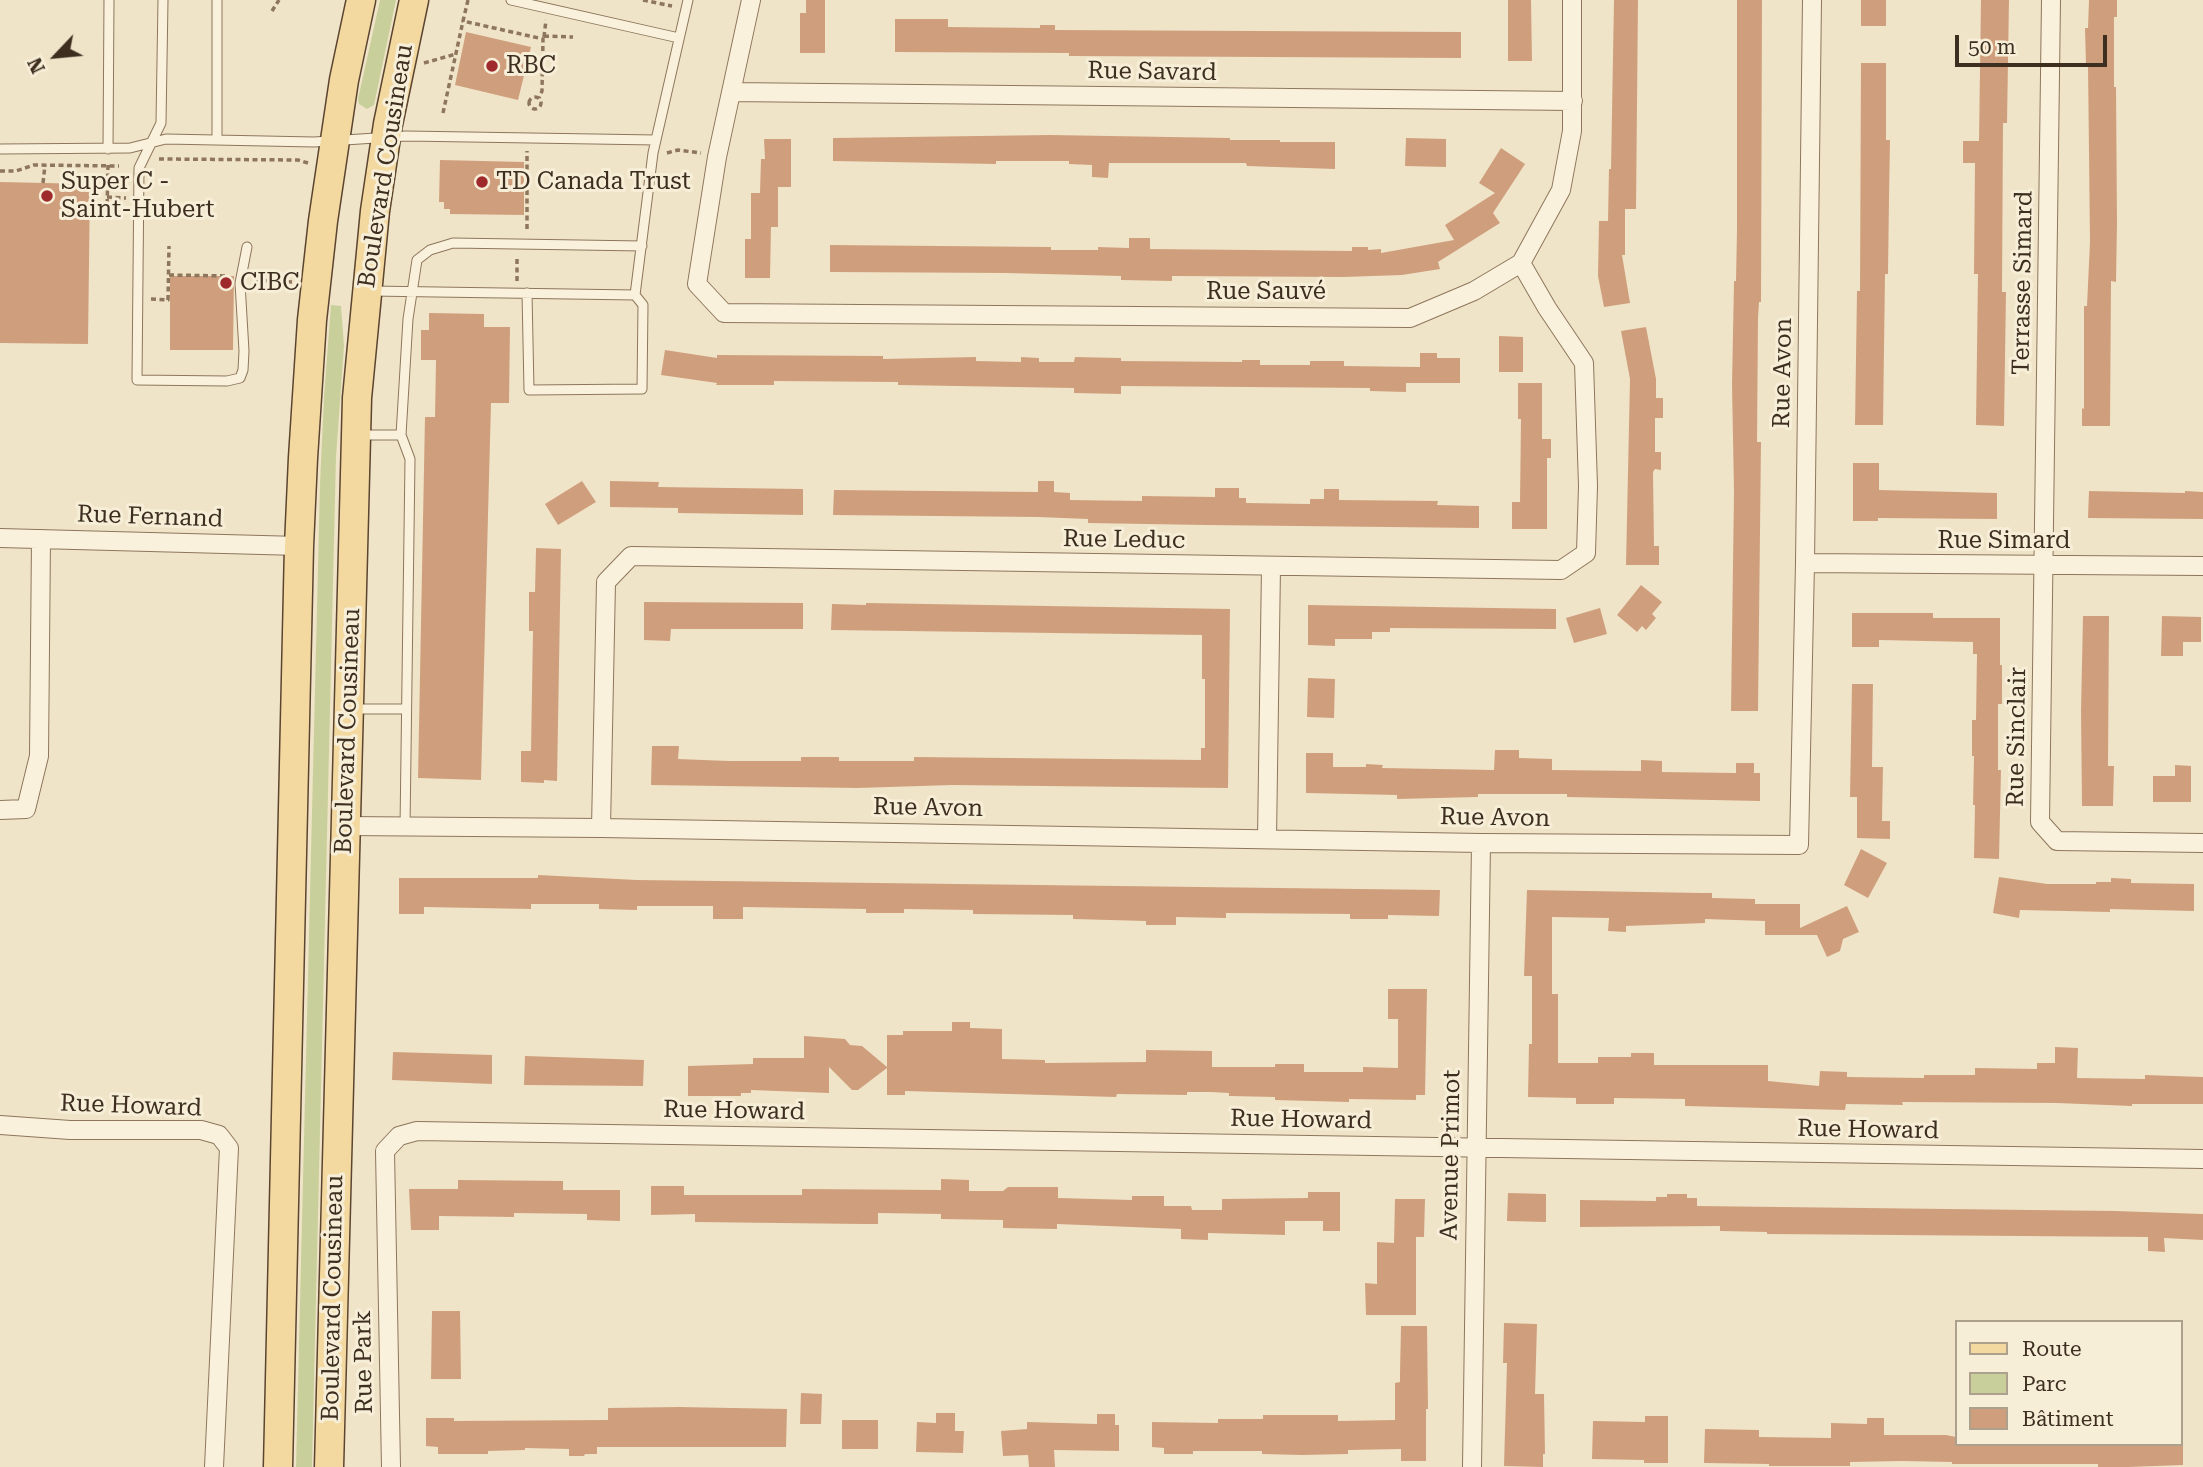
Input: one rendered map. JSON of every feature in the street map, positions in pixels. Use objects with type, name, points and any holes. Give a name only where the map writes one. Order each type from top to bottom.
[{"type":"main road","name":"Boulevard Cousineau","points":[[278,1467],[299,546],[312,320],[334,141],[361,0]]},
{"type":"main road","name":"Boulevard Cousineau","points":[[329,1467],[355,435],[366,291],[386,137],[414,0]]},
{"type":"street","points":[[731,92],[751,0]]},
{"type":"street","points":[[1521,263],[1561,190],[1572,131],[1572,0]]},
{"type":"street","name":"Rue Avon","points":[[345,826],[1481,843],[1799,845],[1812,0]]},
{"type":"street","name":"Terrasse Simard","points":[[2044,566],[2051,0]]},
{"type":"street","name":"Rue Savard","points":[[731,92],[1573,102]]},
{"type":"street","name":"Rue Sauvé","points":[[731,92],[717,157],[697,284],[724,313],[1410,317],[1474,291],[1521,263]]},
{"type":"street","name":"Rue Leduc","points":[[601,828],[606,582],[631,556],[1561,570],[1586,553],[1588,486],[1584,363],[1521,263]]},
{"type":"street","name":"Rue Fernand","points":[[0,538],[299,546]]},
{"type":"street","points":[[0,810],[26,809],[39,756],[41,539]]},
{"type":"street","name":"Rue Simard","points":[[1805,563],[2203,566]]},
{"type":"street","name":"Rue Sinclair","points":[[2044,566],[2040,822],[2057,842],[2203,843]]},
{"type":"street","points":[[1266,838],[1271,567]]},
{"type":"street","name":"Avenue Primot","points":[[1472,1467],[1481,843]]},
{"type":"street","name":"Rue Howard","points":[[0,1125],[70,1130],[201,1130],[219,1135],[229,1148],[214,1467]]},
{"type":"street","name":"Rue Howard","points":[[399,1136],[417,1131],[2203,1159]]},
{"type":"street","name":"Rue Park","points":[[391,1467],[385,1157],[386,1150],[399,1136]]},
{"type":"lane","points":[[108,149],[109,0]]},
{"type":"lane","points":[[163,0],[161,123],[139,168],[137,380],[237,380],[243,370],[240,283],[247,247]]},
{"type":"lane","points":[[217,0],[217,139]]},
{"type":"lane","points":[[511,0],[679,37]]},
{"type":"lane","points":[[527,293],[528,390],[642,389],[643,306],[635,295],[656,140],[688,0]]},
{"type":"lane","points":[[0,149],[130,148],[166,139],[334,141],[386,137],[656,140]]},
{"type":"lane","points":[[405,827],[410,459],[401,435],[408,319],[414,273],[421,256],[430,250],[453,243],[642,246]]},
{"type":"lane","points":[[366,291],[635,295]]},
{"type":"lane","points":[[355,435],[401,435]]},
{"type":"lane","points":[[349,709],[406,709]]},
{"type":"path","points":[[272,10],[279,0]]},
{"type":"path","points":[[443,113],[468,0]]},
{"type":"path","points":[[643,0],[675,7]]},
{"type":"path","points":[[539,98],[533,97],[529,101],[530,108],[538,111],[542,104],[539,98],[542,91],[547,19]]},
{"type":"path","points":[[463,21],[544,37],[573,37]]},
{"type":"path","points":[[420,64],[456,54]]},
{"type":"path","points":[[665,153],[678,150],[704,154]]},
{"type":"path","points":[[527,151],[527,233]]},
{"type":"path","points":[[156,159],[298,160],[311,166]]},
{"type":"path","points":[[0,171],[16,171],[34,165],[119,166]]},
{"type":"path","points":[[43,183],[45,165]]},
{"type":"path","points":[[107,211],[108,165]]},
{"type":"path","points":[[168,300],[169,246]]},
{"type":"path","points":[[517,255],[517,280]]},
{"type":"path","points":[[169,275],[234,276]]},
{"type":"path","points":[[248,279],[297,282]]},
{"type":"green space","points":[[380,0],[396,0],[374,105],[367,109],[359,104],[358,99]]},
{"type":"green space","points":[[331,305],[341,306],[344,346],[336,457],[312,1467],[296,1467],[320,484]]},
{"type":"building","points":[[806,0],[825,0],[825,53],[800,53],[800,13],[806,13]]},
{"type":"building","points":[[1508,0],[1531,0],[1532,61],[1508,61]]},
{"type":"building","points":[[1614,0],[1638,0],[1636,209],[1625,209],[1625,255],[1622,255],[1630,303],[1604,307],[1598,276],[1599,221],[1608,221]]},
{"type":"building","points":[[1737,0],[1762,0],[1761,302],[1758,318],[1757,442],[1761,442],[1758,711],[1731,711]]},
{"type":"building","points":[[1861,0],[1886,0],[1886,26],[1861,26]]},
{"type":"building","points":[[1981,0],[2009,0],[2007,123],[2003,123],[2002,292],[2006,292],[2004,426],[1976,425],[1978,274],[1974,274],[1975,163],[1963,163],[1963,141],[1979,141]]},
{"type":"building","points":[[2089,0],[2117,0],[2117,17],[2114,17],[2114,87],[2117,223],[2116,282],[2111,281],[2110,426],[2082,426],[2084,306],[2087,306],[2090,242],[2088,65],[2085,28],[2088,28]]},
{"type":"building","points":[[895,19],[948,19],[948,27],[1040,28],[1040,25],[1055,25],[1055,30],[1461,32],[1461,58],[1069,56],[1069,53],[895,52]]},
{"type":"building","name":"RBC","points":[[466,32],[531,47],[518,100],[455,85]]},
{"type":"building","points":[[1861,63],[1886,63],[1886,140],[1890,140],[1883,425],[1855,425],[1857,291],[1860,291]]},
{"type":"building","points":[[1050,135],[1335,142],[1335,169],[1247,166],[1246,163],[1109,163],[1108,178],[1092,177],[1092,165],[1069,164],[1069,161],[996,161],[996,164],[833,161],[833,138]]},
{"type":"building","points":[[1406,138],[1446,139],[1446,167],[1405,166]]},
{"type":"building","points":[[764,139],[791,139],[791,187],[778,187],[778,227],[771,227],[770,278],[745,278],[745,239],[751,239],[751,193],[760,193],[761,159],[765,159]]},
{"type":"building","points":[[1501,148],[1525,164],[1493,213],[1500,223],[1438,262],[1440,269],[1402,275],[1343,277],[1172,276],[1172,281],[1121,280],[1121,276],[830,272],[830,245],[1051,247],[1051,250],[1098,250],[1098,247],[1129,248],[1129,238],[1150,238],[1150,249],[1352,251],[1352,247],[1368,247],[1368,250],[1381,249],[1381,253],[1454,240],[1445,225],[1495,193],[1479,183]]},
{"type":"building","name":"TD Canada Trust","points":[[440,160],[524,162],[524,215],[450,214],[450,209],[444,209],[444,202],[439,202]]},
{"type":"building","points":[[0,182],[90,184],[88,344],[0,343]]},
{"type":"building","points":[[170,276],[234,276],[233,350],[170,350]]},
{"type":"building","points":[[429,313],[484,314],[484,327],[510,327],[509,403],[491,403],[481,780],[418,778],[425,417],[435,417],[436,360],[421,360],[421,330],[429,330]]},
{"type":"building","points":[[1646,327],[1656,379],[1656,398],[1663,398],[1663,418],[1655,418],[1655,452],[1661,452],[1661,470],[1655,469],[1653,472],[1654,546],[1659,546],[1659,565],[1626,565],[1630,379],[1621,331]]},
{"type":"building","points":[[1499,336],[1523,337],[1523,372],[1499,372]]},
{"type":"building","points":[[665,350],[717,358],[717,355],[883,356],[883,359],[976,357],[976,361],[1021,362],[1021,357],[1039,358],[1039,362],[1074,362],[1075,357],[1121,358],[1121,361],[1260,360],[1260,365],[1310,365],[1310,361],[1344,361],[1344,366],[1420,367],[1420,353],[1437,353],[1437,358],[1460,358],[1460,383],[1406,383],[1406,392],[1370,391],[1370,388],[1121,386],[1121,394],[1074,393],[1074,388],[898,385],[898,382],[774,381],[774,385],[716,385],[717,383],[661,375]]},
{"type":"building","points":[[1518,383],[1542,383],[1542,439],[1551,439],[1551,458],[1547,458],[1547,529],[1512,529],[1512,502],[1520,502],[1521,419],[1518,419]]},
{"type":"building","points":[[1853,463],[1879,463],[1879,490],[1997,493],[1997,519],[1878,518],[1878,521],[1853,521]]},
{"type":"building","points":[[582,481],[596,502],[558,525],[545,504]]},
{"type":"building","points":[[610,481],[659,482],[658,487],[803,489],[803,515],[678,513],[678,508],[610,507]]},
{"type":"building","points":[[1038,481],[1054,481],[1054,492],[1070,493],[1070,500],[1142,501],[1142,496],[1215,497],[1215,488],[1239,488],[1239,498],[1246,498],[1246,503],[1310,504],[1310,499],[1324,499],[1324,489],[1339,489],[1339,500],[1438,501],[1437,505],[1479,506],[1479,528],[1088,523],[1088,519],[1038,517],[833,515],[834,490],[1038,492]]},
{"type":"building","points":[[2089,491],[2203,492],[2203,519],[2088,518]]},
{"type":"building","points":[[536,548],[561,549],[557,781],[544,780],[544,783],[521,782],[521,751],[531,751],[533,631],[529,631],[529,592],[535,592]]},
{"type":"building","points":[[1641,585],[1662,602],[1652,614],[1656,618],[1646,630],[1642,626],[1637,632],[1617,615]]},
{"type":"building","points":[[644,602],[803,603],[803,629],[671,629],[670,641],[644,640]]},
{"type":"building","points":[[832,604],[1230,609],[1228,788],[651,785],[652,746],[679,746],[678,759],[729,761],[801,761],[801,757],[839,757],[839,761],[914,761],[914,757],[1201,760],[1201,748],[1205,748],[1202,635],[831,630]]},
{"type":"building","points":[[1308,605],[1556,609],[1556,629],[1390,628],[1390,632],[1372,632],[1372,639],[1335,639],[1335,646],[1308,645]]},
{"type":"building","points":[[1600,608],[1607,634],[1574,643],[1566,618]]},
{"type":"building","points":[[1852,613],[1933,613],[1933,618],[2000,618],[2002,704],[1998,704],[1998,770],[2001,770],[1999,859],[1974,858],[1972,720],[1976,720],[1977,654],[1973,654],[1973,642],[1879,640],[1879,647],[1852,647]]},
{"type":"building","points":[[2083,616],[2109,616],[2108,766],[2114,766],[2113,806],[2082,806]]},
{"type":"building","points":[[2162,616],[2201,617],[2201,642],[2183,642],[2183,656],[2161,656]]},
{"type":"building","points":[[1308,678],[1335,679],[1334,718],[1307,717]]},
{"type":"building","points":[[1852,684],[1873,684],[1872,767],[1883,767],[1882,821],[1890,821],[1890,839],[1857,838],[1857,797],[1850,797]]},
{"type":"building","points":[[1495,750],[1519,750],[1519,758],[1552,759],[1552,770],[1641,771],[1641,760],[1662,761],[1662,772],[1736,773],[1736,763],[1754,763],[1754,773],[1760,773],[1760,801],[1567,797],[1567,794],[1478,794],[1478,797],[1397,799],[1397,795],[1306,793],[1306,753],[1333,753],[1333,767],[1366,767],[1366,764],[1383,765],[1382,768],[1494,770]]},
{"type":"building","points":[[2175,765],[2191,766],[2191,802],[2153,802],[2153,776],[2175,776]]},
{"type":"building","points":[[1861,849],[1887,863],[1868,898],[1844,885]]},
{"type":"building","points":[[538,875],[637,880],[1440,890],[1439,916],[1388,915],[1388,919],[1350,919],[1350,914],[1226,913],[1226,918],[1176,917],[1176,925],[1146,925],[1146,921],[1073,919],[1073,915],[973,914],[973,910],[904,909],[904,913],[866,913],[866,909],[743,907],[743,919],[713,919],[713,906],[637,906],[637,910],[599,909],[599,904],[531,904],[531,909],[424,907],[424,914],[399,914],[399,878],[538,878]]},
{"type":"building","points":[[1999,877],[2047,884],[2096,884],[2111,882],[2111,878],[2131,879],[2131,883],[2194,884],[2194,911],[2020,910],[2019,918],[1993,913]]},
{"type":"building","points":[[1527,890],[1712,893],[1712,898],[1755,899],[1755,904],[1800,904],[1800,928],[1847,906],[1859,932],[1843,939],[1840,951],[1827,957],[1817,935],[1765,935],[1765,921],[1705,919],[1705,923],[1626,926],[1626,932],[1608,931],[1609,918],[1552,917],[1552,994],[1558,994],[1558,1063],[1598,1063],[1598,1057],[1631,1057],[1631,1053],[1654,1053],[1654,1065],[1768,1065],[1768,1081],[1819,1086],[1820,1071],[1847,1072],[1847,1077],[1924,1078],[1924,1075],[1975,1075],[1975,1068],[2037,1069],[2037,1063],[2055,1063],[2055,1047],[2078,1048],[2077,1078],[2145,1079],[2145,1075],[2203,1077],[2203,1104],[2132,1106],[1902,1102],[1903,1105],[1846,1104],[1845,1110],[1685,1106],[1685,1099],[1614,1098],[1614,1104],[1576,1104],[1576,1098],[1528,1097],[1529,1044],[1532,1044],[1532,976],[1524,976]]},
{"type":"building","points":[[1388,989],[1427,989],[1425,1095],[1416,1095],[1416,1100],[1275,1100],[1275,1097],[1229,1096],[1229,1093],[1211,1092],[1187,1092],[1187,1095],[1117,1094],[1116,1097],[905,1091],[905,1095],[887,1095],[887,1068],[858,1090],[852,1090],[829,1067],[829,1093],[751,1090],[751,1093],[741,1093],[741,1096],[688,1096],[688,1066],[753,1064],[753,1058],[804,1058],[804,1036],[845,1039],[850,1045],[862,1046],[887,1067],[887,1035],[903,1035],[903,1031],[952,1031],[952,1022],[970,1022],[970,1028],[1002,1029],[1002,1059],[1045,1060],[1045,1063],[1146,1062],[1146,1050],[1212,1051],[1212,1067],[1304,1064],[1304,1072],[1363,1072],[1363,1067],[1398,1068],[1398,1019],[1388,1019]]},
{"type":"building","points":[[393,1052],[492,1055],[492,1084],[392,1080]]},
{"type":"building","points":[[525,1056],[644,1060],[643,1086],[524,1085]]},
{"type":"building","points":[[941,1179],[969,1180],[969,1191],[1003,1191],[1008,1187],[1058,1187],[1058,1198],[1132,1200],[1132,1196],[1164,1196],[1164,1206],[1191,1206],[1192,1210],[1222,1210],[1222,1199],[1308,1198],[1308,1192],[1340,1192],[1340,1231],[1323,1231],[1323,1221],[1285,1221],[1285,1235],[1208,1233],[1208,1240],[1181,1239],[1181,1229],[1057,1224],[1057,1229],[1003,1228],[1003,1220],[941,1219],[941,1214],[878,1213],[878,1224],[695,1222],[695,1214],[651,1215],[651,1186],[684,1186],[684,1195],[802,1195],[802,1189],[941,1190]]},
{"type":"building","points":[[458,1180],[563,1181],[563,1190],[620,1190],[620,1221],[587,1220],[587,1214],[439,1216],[439,1230],[411,1230],[409,1189],[458,1189]]},
{"type":"building","points":[[1508,1193],[1546,1194],[1546,1222],[1507,1221]]},
{"type":"building","points":[[1667,1194],[1687,1194],[1687,1198],[1697,1198],[1697,1206],[2203,1214],[2203,1240],[2164,1238],[2165,1252],[2148,1251],[2148,1237],[1767,1234],[1720,1231],[1720,1226],[1580,1227],[1580,1200],[1656,1201],[1656,1197],[1667,1197]]},
{"type":"building","points":[[1395,1199],[1425,1199],[1424,1237],[1416,1237],[1416,1315],[1366,1315],[1365,1283],[1377,1284],[1377,1242],[1394,1243]]},
{"type":"building","points":[[432,1311],[460,1311],[461,1379],[431,1379]]},
{"type":"building","points":[[1504,1323],[1537,1324],[1535,1394],[1544,1394],[1543,1467],[1504,1466],[1507,1363],[1503,1363]]},
{"type":"building","points":[[1401,1326],[1427,1326],[1426,1461],[1401,1461],[1401,1449],[1348,1450],[1348,1454],[1302,1455],[1262,1454],[1262,1451],[1193,1451],[1193,1454],[1164,1454],[1164,1448],[1152,1447],[1152,1422],[1218,1423],[1218,1419],[1263,1419],[1263,1415],[1338,1415],[1338,1421],[1395,1420],[1395,1383],[1400,1382]]},
{"type":"building","points":[[801,1393],[822,1394],[821,1424],[800,1424]]},
{"type":"building","points":[[608,1408],[787,1409],[786,1447],[597,1447],[597,1454],[569,1456],[569,1449],[525,1448],[488,1451],[488,1454],[438,1454],[438,1447],[426,1446],[426,1418],[454,1418],[454,1421],[608,1420]]},
{"type":"building","points":[[936,1413],[955,1413],[955,1431],[964,1431],[963,1453],[916,1452],[917,1422],[936,1423]]},
{"type":"building","points":[[1097,1414],[1115,1414],[1115,1425],[1119,1425],[1119,1451],[1054,1450],[1055,1467],[1029,1467],[1028,1455],[1003,1456],[1001,1431],[1027,1429],[1027,1422],[1097,1424]]},
{"type":"building","points":[[1645,1416],[1668,1416],[1668,1463],[1592,1459],[1593,1421],[1645,1422]]},
{"type":"building","points":[[1867,1418],[1884,1418],[1884,1435],[1946,1435],[1954,1437],[1954,1446],[2183,1444],[2183,1465],[2098,1467],[2098,1464],[1952,1464],[1902,1461],[1850,1462],[1850,1466],[1704,1463],[1705,1429],[1759,1430],[1759,1437],[1831,1438],[1831,1423],[1867,1424]]},
{"type":"building","points":[[842,1420],[878,1420],[878,1449],[842,1449]]},
{"type":"place","name":"RBC","points":[[492,66]]},
{"type":"place","name":"TD Canada Trust","points":[[482,182]]},
{"type":"place","name":"Super C - Saint-Hubert","points":[[47,196]]},
{"type":"place","name":"CIBC","points":[[226,283]]}]
